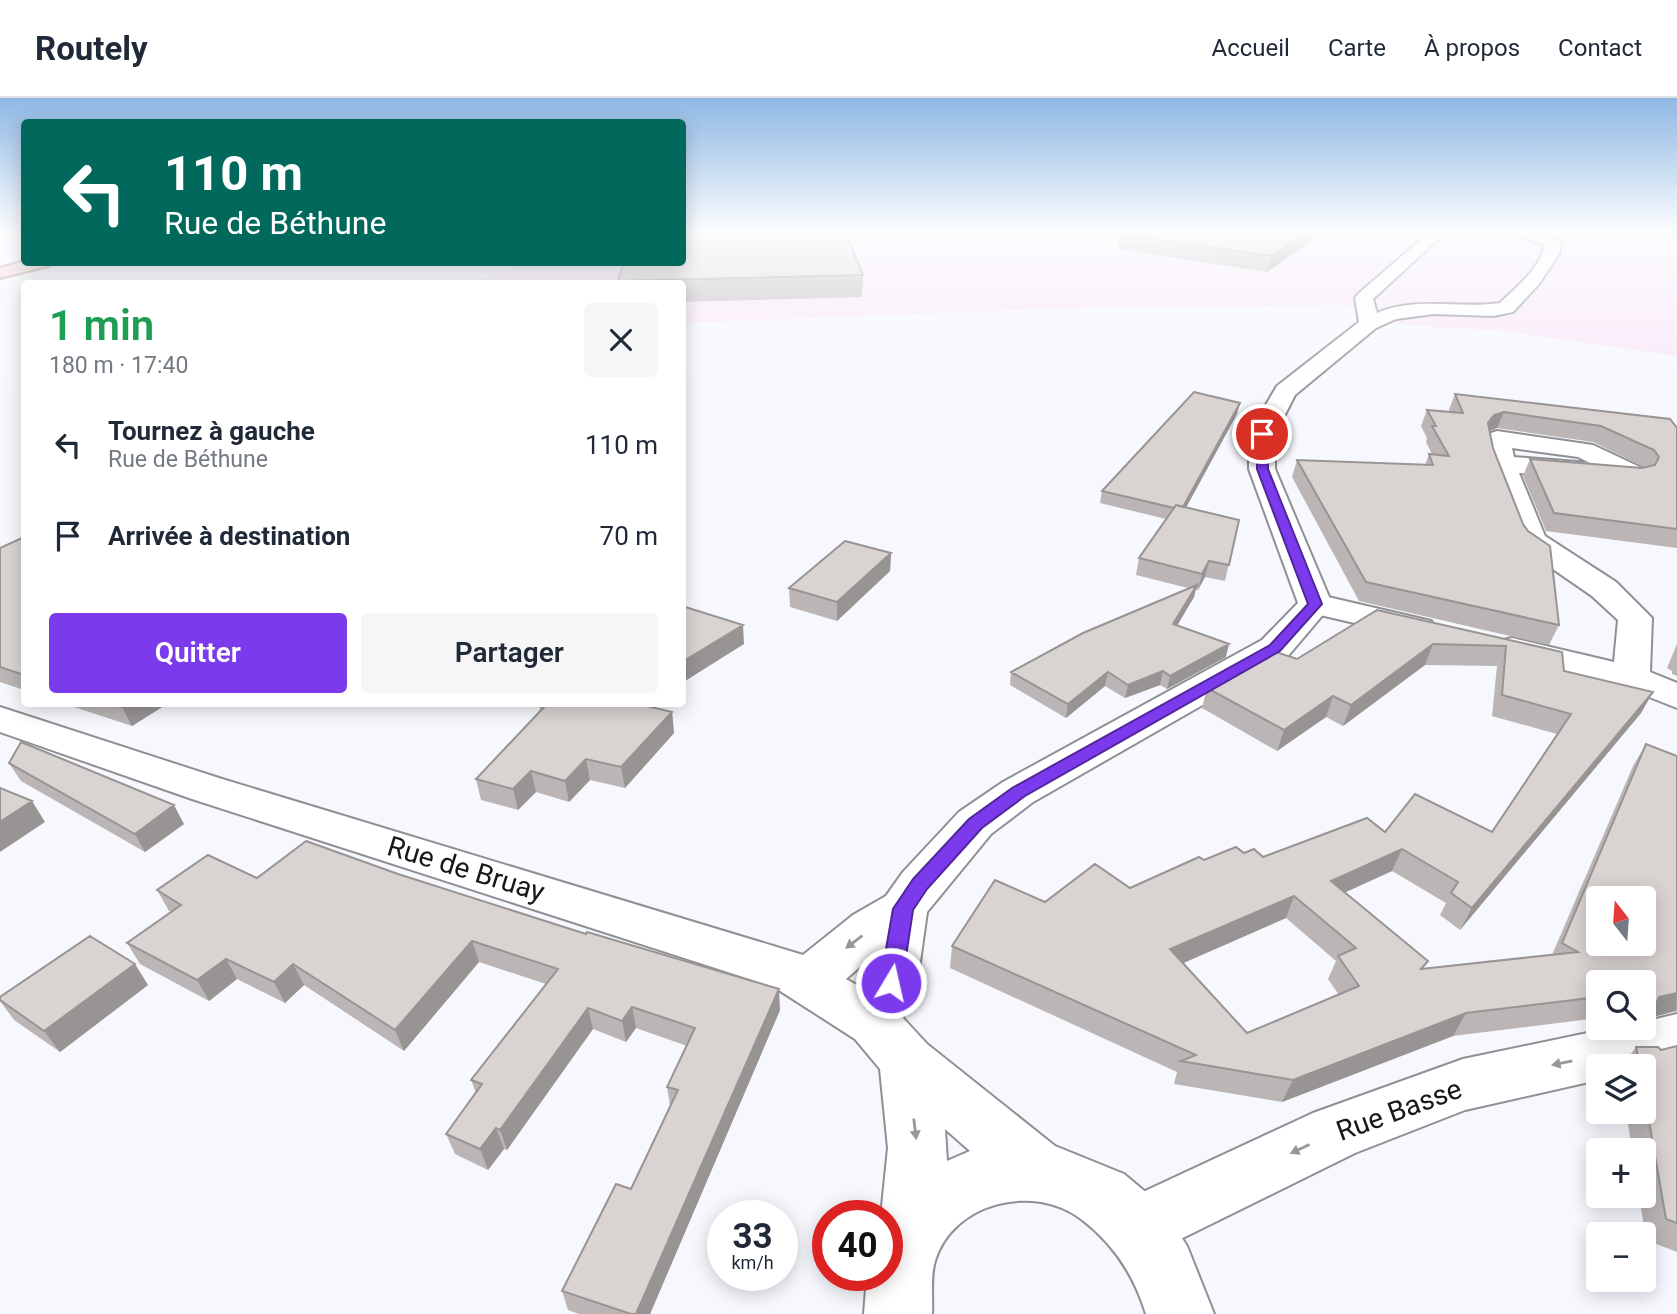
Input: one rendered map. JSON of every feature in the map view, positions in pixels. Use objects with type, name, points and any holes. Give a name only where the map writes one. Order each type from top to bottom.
[{"type":"street","points":[[1315,604],[1262,469],[1262,434],[1285,391],[1387,288]]},
{"type":"street","points":[[1370,307],[1409,310],[1506,308],[1526,288]]},
{"type":"street","points":[[1370,307],[1410,303],[1434,308]]},
{"type":"street","points":[[1502,464],[1532,541],[1604,589],[1634,618],[1631,677]]},
{"type":"street","points":[[1315,604],[1447,634]]},
{"type":"street","points":[[808,980],[871,929],[903,909],[920,884],[975,823],[1018,792],[1275,648],[1315,604]]},
{"type":"street","points":[[1486,643],[1631,677],[1677,697]]},
{"type":"street","name":"Rue de Bruay","points":[[0,719],[206,789],[726,950],[808,980],[890,1042],[1037,1170]]},
{"type":"street","points":[[898,1314],[899,1270],[911,1234],[918,1149],[890,1042],[891,983],[903,909]]},
{"type":"street","name":"Rue Basse","points":[[1138,1228],[1335,1133],[1463,1085],[1677,1038]]},
{"type":"street","points":[[911,1234],[933,1202],[964,1181],[998,1170],[1037,1170],[1073,1180],[1108,1200],[1138,1228],[1166,1269],[1180,1314]]},
{"type":"shaded area","points":[[686,288],[1677,288],[1677,356],[1503,331],[1400,325],[1344,305],[1043,309],[686,323]]},
{"type":"building","points":[[1194,392],[1240,403],[1183,507],[1176,505],[1174,508],[1102,491]]},
{"type":"building","points":[[1455,394],[1670,419],[1677,428],[1677,529],[1554,513],[1530,459],[1642,468],[1655,465],[1659,457],[1654,450],[1601,426],[1504,412],[1494,415],[1488,423],[1493,448],[1523,524],[1528,531],[1550,546],[1559,625],[1366,582],[1297,460],[1433,465],[1429,454],[1449,456],[1432,426],[1436,426],[1427,410],[1463,413]]},
{"type":"building","points":[[1176,505],[1239,520],[1229,565],[1209,561],[1202,574],[1139,558]]},
{"type":"building","points":[[21,538],[21,674],[0,667],[0,548]]},
{"type":"building","points":[[845,541],[891,553],[837,602],[789,588]]},
{"type":"building","points":[[1197,585],[1173,624],[1229,644],[1170,676],[1163,671],[1128,685],[1108,672],[1068,704],[1011,672],[1083,633]]},
{"type":"building","points":[[686,607],[743,625],[686,660]]},
{"type":"building","points":[[1377,610],[1562,652],[1564,671],[1653,692],[1472,908],[1451,893],[1458,882],[1402,849],[1331,881],[1428,961],[1421,969],[1578,952],[1562,943],[1586,886],[1586,956],[1656,956],[1656,886],[1586,886],[1646,744],[1677,756],[1677,993],[1659,997],[1656,1002],[1656,970],[1586,970],[1586,998],[1466,1013],[1293,1080],[1181,1061],[1196,1055],[952,946],[995,880],[1045,902],[1095,864],[1130,888],[1199,857],[1204,860],[1236,847],[1244,853],[1254,849],[1263,857],[1367,818],[1385,832],[1415,794],[1492,832],[1571,714],[1502,695],[1506,646],[1433,644],[1351,705],[1333,696],[1284,730],[1207,688],[1273,651],[1297,659]],"holes":[[[1294,896],[1356,948],[1338,956],[1359,986],[1247,1033],[1170,949]]]},
{"type":"building","points":[[544,707],[651,707],[672,712],[621,767],[586,759],[565,781],[531,771],[513,789],[476,779]]},
{"type":"building","points":[[21,742],[174,805],[135,834],[9,763]]},
{"type":"building","points":[[0,788],[32,801],[0,822]]},
{"type":"building","points":[[306,841],[398,874],[586,934],[587,932],[779,989],[636,1314],[562,1291],[616,1184],[631,1189],[678,1090],[667,1087],[695,1028],[632,1007],[622,1021],[588,1008],[500,1130],[496,1128],[480,1149],[446,1134],[482,1084],[471,1080],[558,969],[472,941],[395,1030],[293,964],[274,982],[226,959],[197,980],[127,943],[181,905],[157,890],[208,855],[257,878]]},
{"type":"building","points":[[90,936],[135,964],[44,1031],[0,1000],[0,997]]},
{"type":"building","points":[[1677,1046],[1677,1223],[1666,1219],[1656,1162],[1656,1138],[1652,1138],[1649,1124],[1656,1124],[1656,1054],[1637,1054],[1636,1047],[1658,1047],[1661,1050]]},
{"type":"route","points":[[891,983],[903,909],[920,884],[975,823],[1018,792],[1275,648],[1315,604],[1262,469],[1262,434]]}]
